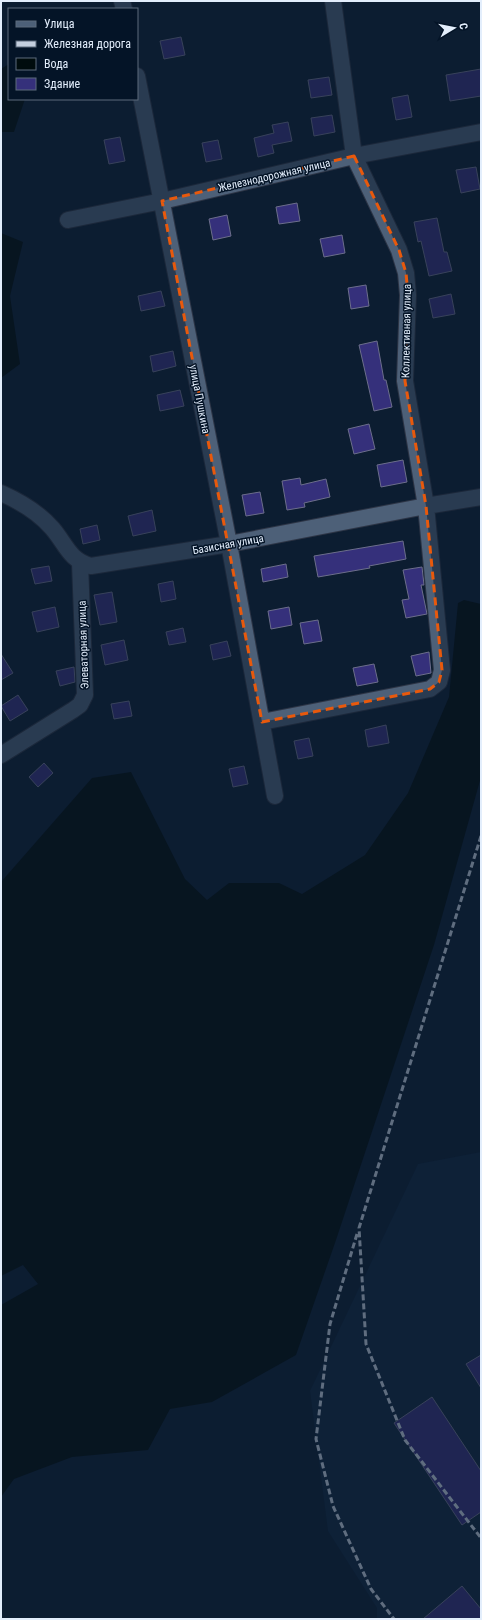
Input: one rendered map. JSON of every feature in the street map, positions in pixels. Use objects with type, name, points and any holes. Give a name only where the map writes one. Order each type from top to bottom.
[{"type":"street","name":"Коллективная улица","points":[[262,722],[430,689],[439,682],[442,670],[426,506],[405,381],[404,364],[408,295],[406,273],[399,250],[354,156],[333,1]]},
{"type":"street","name":"улица Пушкина","points":[[138,81],[229,544],[275,796]]},
{"type":"street","name":"Железнодорожная улица","points":[[68,220],[162,201],[354,156],[481,132]]},
{"type":"street","points":[[1,493],[34,512],[52,528],[69,552],[80,563]]},
{"type":"street","name":"Базисная улица","points":[[80,563],[91,566],[112,564],[229,544],[426,506],[481,497]]},
{"type":"street","name":"Элеваторная улица","points":[[1,756],[80,705],[85,695],[80,563]]},
{"type":"highlighted area","points":[[354,156],[399,250],[406,273],[408,295],[405,381],[426,506],[442,670],[439,682],[430,689],[262,722],[162,201]]},
{"type":"shaded area","points":[[481,1152],[481,1619],[377,1619],[377,1608],[328,1531],[310,1391],[418,1164]]},
{"type":"water","points":[[8,65],[8,100],[25,100],[14,132],[1,132],[1,69]]},
{"type":"water","points":[[1,233],[23,242],[10,296],[20,364],[1,378]]},
{"type":"water","points":[[464,600],[481,604],[481,777],[434,945],[336,1240],[296,1355],[212,1402],[170,1409],[148,1450],[72,1457],[14,1479],[1,1497],[1,1305],[38,1284],[23,1265],[1,1276],[1,882],[92,778],[131,772],[185,879],[207,900],[229,883],[279,883],[302,894],[365,855],[408,793],[449,697],[458,603]]},
{"type":"building","points":[[181,37],[185,55],[164,59],[160,41]]},
{"type":"building","points":[[481,69],[481,96],[450,101],[446,75]]},
{"type":"building","points":[[329,77],[332,95],[311,98],[308,80]]},
{"type":"building","points":[[408,95],[412,117],[396,120],[392,98]]},
{"type":"building","points":[[332,115],[335,132],[314,136],[311,118]]},
{"type":"building","points":[[288,122],[292,141],[272,145],[274,153],[258,157],[254,138],[274,133],[272,125]]},
{"type":"building","points":[[120,137],[125,161],[109,164],[104,140]]},
{"type":"building","points":[[218,140],[222,159],[206,162],[202,143]]},
{"type":"building","points":[[476,167],[480,189],[461,193],[456,170]]},
{"type":"building","points":[[297,203],[300,221],[279,224],[276,207]]},
{"type":"building","points":[[227,215],[231,236],[213,240],[209,219]]},
{"type":"building","points":[[437,218],[444,252],[447,252],[452,271],[429,276],[421,241],[418,242],[414,222]]},
{"type":"building","points":[[342,235],[345,253],[324,257],[320,239]]},
{"type":"building","points":[[366,285],[369,306],[351,309],[348,288]]},
{"type":"building","points":[[161,291],[165,306],[141,311],[138,296]]},
{"type":"building","points":[[451,294],[455,314],[433,318],[429,299]]},
{"type":"building","points":[[377,341],[384,380],[386,380],[392,407],[374,411],[359,345]]},
{"type":"building","points":[[173,351],[176,366],[153,372],[150,356]]},
{"type":"building","points":[[180,390],[184,406],[160,411],[157,395]]},
{"type":"building","points":[[369,424],[375,449],[354,454],[348,429]]},
{"type":"building","points":[[403,460],[407,482],[381,487],[377,465]]},
{"type":"building","points":[[300,478],[301,485],[326,479],[330,497],[304,503],[305,507],[287,510],[282,481]]},
{"type":"building","points":[[260,492],[264,513],[246,516],[242,495]]},
{"type":"building","points":[[152,510],[156,531],[133,536],[128,516]]},
{"type":"building","points":[[97,525],[100,540],[83,544],[80,529]]},
{"type":"building","points":[[403,541],[406,559],[369,566],[370,568],[318,577],[314,556]]},
{"type":"building","points":[[286,564],[288,577],[263,582],[261,569]]},
{"type":"building","points":[[49,566],[52,581],[35,584],[31,569]]},
{"type":"building","points":[[422,567],[424,585],[421,585],[427,614],[406,618],[402,600],[409,599],[403,570]]},
{"type":"building","points":[[173,581],[176,599],[161,602],[158,584]]},
{"type":"building","points":[[112,592],[117,622],[100,625],[94,595]]},
{"type":"building","points":[[55,607],[59,627],[37,632],[32,612]]},
{"type":"building","points":[[289,607],[292,625],[271,629],[268,611]]},
{"type":"building","points":[[318,620],[322,641],[304,644],[300,623]]},
{"type":"building","points":[[183,628],[186,642],[169,645],[166,632]]},
{"type":"building","points":[[124,640],[128,660],[105,665],[101,645]]},
{"type":"building","points":[[227,641],[231,656],[213,660],[210,645]]},
{"type":"building","points":[[429,652],[431,673],[416,676],[411,656]]},
{"type":"building","points":[[1,654],[13,673],[1,680]]},
{"type":"building","points":[[374,664],[378,682],[357,686],[353,668]]},
{"type":"building","points":[[74,667],[75,682],[60,686],[56,671]]},
{"type":"building","points":[[18,695],[28,710],[10,721],[1,706]]},
{"type":"building","points":[[129,701],[132,716],[114,719],[111,704]]},
{"type":"building","points":[[386,725],[389,743],[368,747],[365,730]]},
{"type":"building","points":[[309,738],[313,756],[298,759],[294,741]]},
{"type":"building","points":[[44,763],[53,773],[38,787],[29,777]]},
{"type":"building","points":[[244,766],[248,784],[233,787],[229,769]]},
{"type":"building","points":[[481,1355],[481,1388],[466,1364]]},
{"type":"building","points":[[432,1397],[481,1471],[481,1512],[462,1525],[394,1423]]},
{"type":"building","points":[[462,1586],[481,1609],[481,1619],[423,1619]]},
{"type":"railway","points":[[481,836],[359,1228],[366,1344],[405,1440],[481,1538]]},
{"type":"railway","points":[[357,1234],[330,1324],[316,1439],[333,1506],[371,1589],[394,1619]]}]
